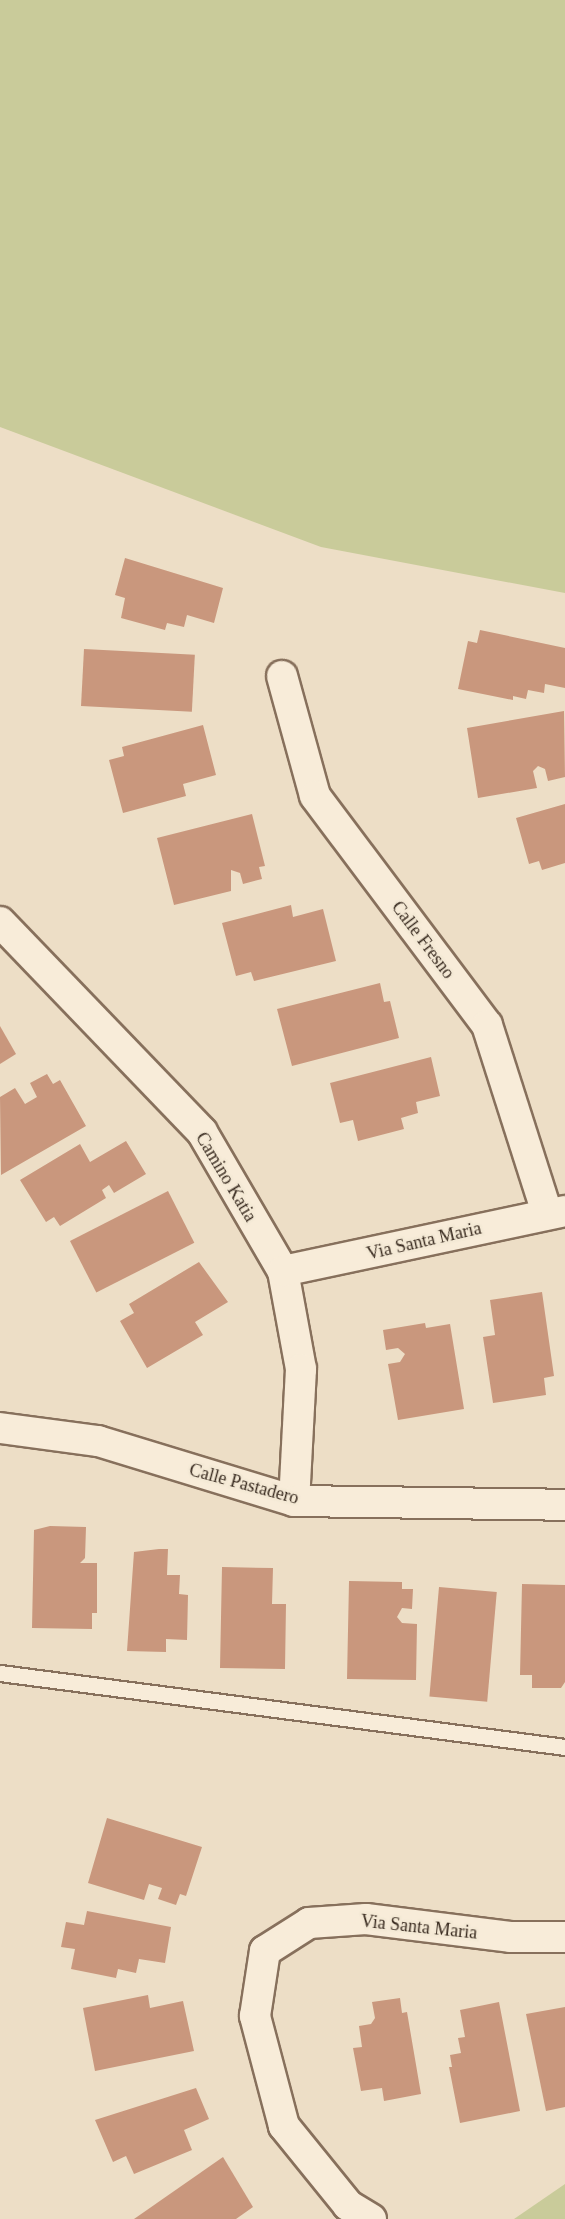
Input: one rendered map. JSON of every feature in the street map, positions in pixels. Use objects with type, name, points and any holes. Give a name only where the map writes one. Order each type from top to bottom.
[{"type":"street","name":"Calle Fresno","points":[[282,676],[315,796],[487,1025],[556,1212]]},
{"type":"street","name":"Camino Katia","points":[[0,922],[201,1132],[283,1271],[301,1369],[294,1501]]},
{"type":"street","name":"Via Santa Maria","points":[[283,1271],[556,1212]]},
{"type":"street","name":"Calle Pastadero","points":[[0,1428],[98,1441],[294,1501],[565,1505]]},
{"type":"street","name":"Via Santa Maria","points":[[371,2219],[348,2205],[284,2126],[255,2016],[265,1952],[309,1923],[366,1919],[510,1937],[565,1937]]},
{"type":"lane","points":[[0,1673],[565,1747]]},
{"type":"green space","points":[[0,0],[565,0],[565,593],[321,547],[0,427]]},
{"type":"green space","points":[[565,2184],[565,2219],[514,2219]]},
{"type":"building","points":[[125,558],[223,588],[214,623],[187,615],[184,627],[167,623],[165,630],[121,618],[125,598],[115,595]]},
{"type":"building","points":[[480,630],[565,648],[565,688],[545,684],[544,693],[528,690],[526,699],[513,696],[513,700],[458,689],[468,641],[477,643]]},
{"type":"building","points":[[84,649],[195,655],[192,712],[81,706]]},
{"type":"building","points":[[564,711],[565,777],[548,781],[545,769],[538,766],[533,771],[537,788],[478,798],[467,728]]},
{"type":"building","points":[[203,725],[216,775],[183,784],[186,796],[123,813],[109,760],[124,756],[122,747]]},
{"type":"building","points":[[565,804],[565,863],[542,870],[539,861],[529,864],[516,818]]},
{"type":"building","points":[[252,814],[265,866],[259,867],[262,879],[243,884],[240,873],[231,870],[231,891],[174,905],[157,838]]},
{"type":"building","points":[[291,905],[293,917],[323,909],[336,961],[254,981],[251,972],[236,976],[222,923]]},
{"type":"building","points":[[380,983],[384,1002],[390,1001],[399,1038],[292,1066],[277,1009]]},
{"type":"building","points":[[0,1026],[16,1054],[0,1064]]},
{"type":"building","points":[[431,1057],[440,1096],[416,1102],[418,1113],[401,1118],[404,1129],[358,1141],[353,1120],[340,1123],[330,1083]]},
{"type":"building","points":[[47,1074],[53,1084],[60,1080],[86,1126],[1,1175],[0,1097],[15,1088],[25,1104],[37,1097],[30,1083]]},
{"type":"building","points":[[126,1141],[146,1174],[114,1193],[109,1185],[102,1190],[106,1198],[60,1226],[54,1217],[46,1222],[20,1180],[80,1144],[90,1162]]},
{"type":"building","points":[[168,1191],[194,1243],[96,1293],[70,1241]]},
{"type":"building","points":[[199,1262],[228,1302],[195,1322],[203,1335],[147,1368],[120,1321],[134,1313],[129,1304]]},
{"type":"building","points":[[542,1292],[554,1376],[544,1378],[546,1395],[493,1403],[483,1337],[495,1335],[490,1300]]},
{"type":"building","points":[[425,1323],[426,1328],[450,1324],[464,1409],[398,1420],[388,1364],[400,1362],[405,1354],[398,1348],[386,1350],[383,1330]]},
{"type":"building","points":[[50,1526],[86,1527],[85,1558],[80,1563],[97,1563],[97,1613],[92,1613],[92,1629],[32,1628],[34,1530]]},
{"type":"building","points":[[168,1549],[167,1575],[180,1575],[179,1594],[188,1595],[187,1640],[166,1639],[166,1652],[127,1651],[134,1552]]},
{"type":"building","points":[[222,1567],[273,1568],[272,1604],[286,1604],[285,1669],[220,1668]]},
{"type":"building","points":[[349,1581],[402,1582],[402,1589],[413,1589],[412,1609],[402,1608],[397,1617],[402,1623],[417,1624],[416,1680],[347,1679]]},
{"type":"building","points":[[522,1584],[565,1585],[565,1682],[561,1688],[532,1688],[532,1675],[520,1675]]},
{"type":"building","points":[[439,1587],[497,1592],[487,1702],[429,1697]]},
{"type":"building","points":[[107,1818],[202,1847],[186,1896],[180,1894],[176,1905],[158,1899],[162,1888],[149,1884],[144,1900],[88,1883]]},
{"type":"building","points":[[87,1911],[171,1927],[165,1963],[139,1959],[136,1973],[118,1969],[116,1978],[71,1969],[75,1949],[61,1947],[66,1922],[84,1925]]},
{"type":"building","points":[[148,1995],[150,2008],[183,2001],[194,2051],[95,2071],[83,2008]]},
{"type":"building","points":[[400,1998],[402,2013],[407,2012],[421,2094],[384,2101],[382,2088],[361,2091],[353,2048],[362,2047],[359,2026],[371,2024],[375,2018],[372,2002]]},
{"type":"building","points":[[499,2002],[520,2111],[460,2123],[449,2067],[452,2067],[450,2055],[461,2053],[458,2038],[465,2037],[460,2010]]},
{"type":"building","points":[[565,2007],[565,2107],[546,2111],[526,2014]]},
{"type":"building","points":[[196,2088],[209,2119],[184,2130],[192,2150],[134,2174],[126,2156],[113,2162],[95,2120]]},
{"type":"building","points":[[223,2157],[253,2207],[236,2219],[134,2219]]}]
